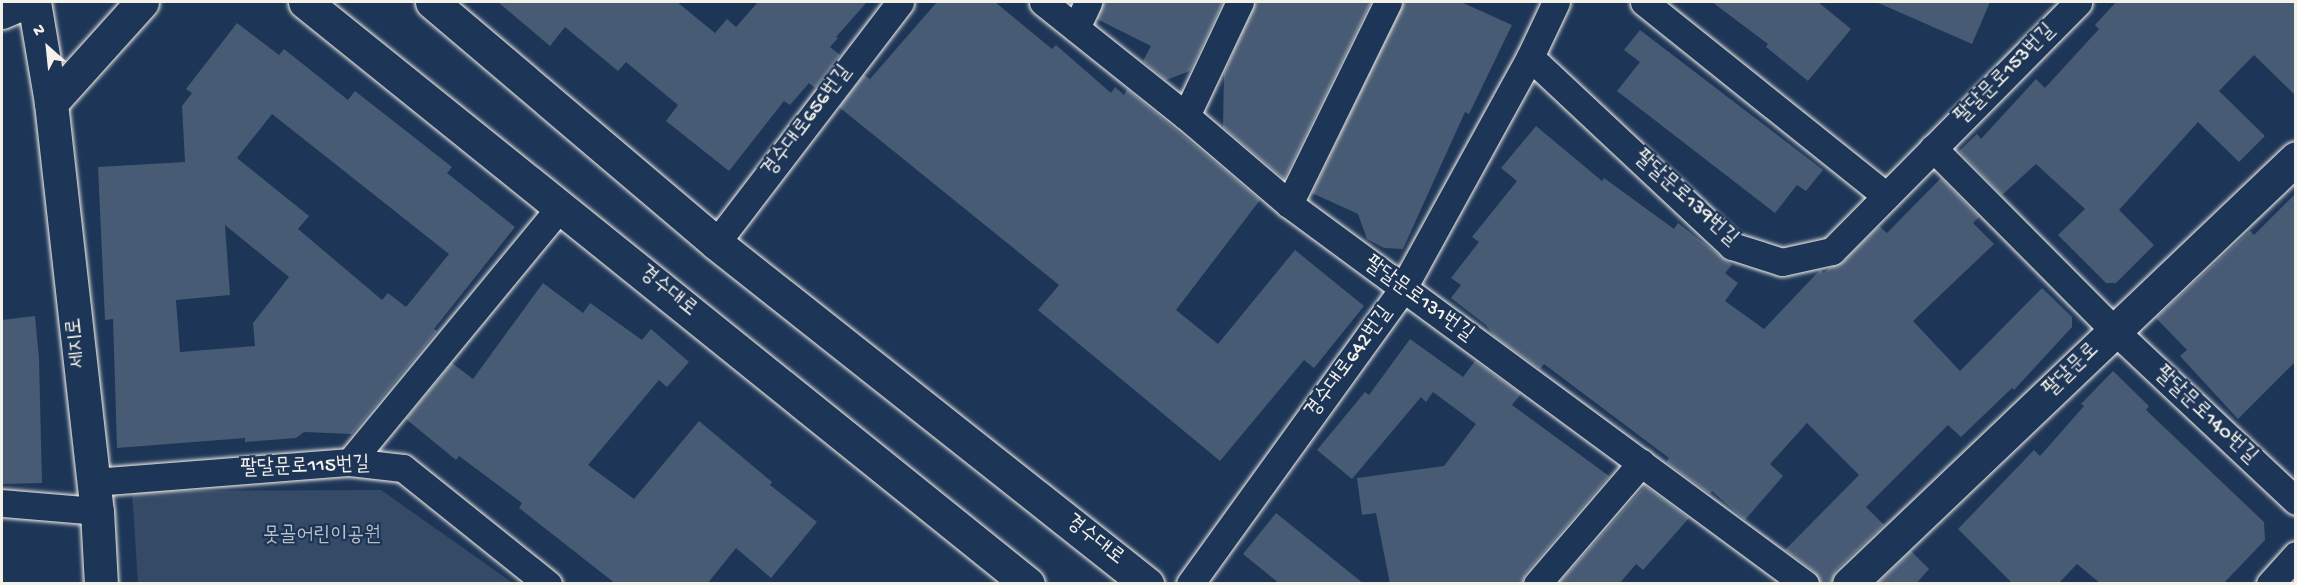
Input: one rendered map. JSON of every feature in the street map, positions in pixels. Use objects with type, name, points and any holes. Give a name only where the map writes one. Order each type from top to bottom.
[{"type":"main road","name":"세지로","points":[[33,2],[51,103],[96,497],[101,584]]},
{"type":"main road","points":[[51,103],[142,2]]},
{"type":"main road","name":"경수대로","points":[[305,2],[1028,584]]},
{"type":"main road","name":"경수대로","points":[[432,2],[716,243],[966,443],[1148,582]]},
{"type":"main road","name":"팔달문로","points":[[1849,584],[2295,158]]},
{"type":"street","points":[[2,15],[33,2]]},
{"type":"street","name":"경수대로656번길","points":[[716,243],[900,2]]},
{"type":"street","name":"팔달문로131번길","points":[[1043,2],[1186,116],[1289,204],[1402,290],[1805,584]]},
{"type":"street","points":[[1076,28],[1088,2]]},
{"type":"street","points":[[1186,116],[1240,2]]},
{"type":"street","points":[[1289,204],[1388,2]]},
{"type":"street","name":"경수대로642번길","points":[[1190,584],[1402,290],[1530,57],[1556,2]]},
{"type":"street","points":[[1644,2],[1886,196]]},
{"type":"street","name":"팔달문로153번길","points":[[1933,148],[2078,2]]},
{"type":"street","name":"팔달문로139번길","points":[[1530,57],[1732,246],[1782,262],[1832,251],[1933,148]]},
{"type":"street","points":[[1933,148],[2115,331]]},
{"type":"street","points":[[350,462],[560,207]]},
{"type":"street","name":"팔달문로140번길","points":[[2115,331],[2295,501]]},
{"type":"street","name":"팔달문로115번길","points":[[2,503],[96,497],[350,462],[403,468],[548,584]]},
{"type":"street","points":[[1537,584],[1641,463]]},
{"type":"street","points":[[2270,584],[2295,555]]},
{"type":"green space","name":"못골어린이공원","points":[[381,490],[513,583],[138,583],[132,491]]},
{"type":"building","points":[[498,2],[677,2],[715,33],[727,19],[736,27],[758,2],[867,2],[836,37],[838,38],[830,47],[840,55],[815,88],[809,83],[790,105],[784,101],[729,171],[666,121],[678,105],[626,62],[618,71],[565,27],[550,46]]},
{"type":"building","points":[[937,2],[995,2],[1052,49],[1056,45],[1111,93],[1115,87],[1124,95],[1127,89],[1260,200],[1176,310],[1218,344],[1295,250],[1364,306],[1314,368],[1304,360],[1220,461],[1038,310],[1059,285],[839,107],[864,75],[870,79]]},
{"type":"building","points":[[1104,2],[1223,2],[1190,71],[1166,80],[1143,61],[1151,46],[1097,19]]},
{"type":"building","points":[[1256,2],[1371,2],[1284,179],[1223,127],[1224,73]]},
{"type":"building","points":[[1404,2],[1461,2],[1512,25],[1469,114],[1465,112],[1403,249],[1384,248],[1367,239],[1358,214],[1312,193]]},
{"type":"building","points":[[1712,2],[1818,2],[1851,29],[1808,81],[1766,47],[1768,44]]},
{"type":"building","points":[[1876,2],[1990,2],[1972,44]]},
{"type":"building","points":[[2116,2],[2295,2],[2295,95],[2254,55],[2219,91],[2265,136],[2239,162],[2198,122],[2119,210],[2154,245],[2116,283],[2106,283],[2058,235],[2085,209],[2036,164],[2002,195],[1959,151],[1977,134],[1981,139],[2036,79],[2045,88],[2099,29],[2095,25]]},
{"type":"building","points":[[237,23],[279,55],[284,49],[348,100],[355,91],[452,167],[447,173],[515,227],[434,329],[437,331],[352,434],[304,432],[296,438],[245,442],[245,438],[117,448],[113,319],[105,320],[98,167],[185,162],[182,106],[192,93],[186,89]],"holes":[[[272,114],[449,254],[406,307],[388,293],[382,300],[298,229],[309,216],[237,158]],[[225,225],[289,277],[253,323],[255,346],[180,352],[176,300],[230,295]]]},
{"type":"building","points":[[1640,30],[1823,170],[1806,191],[1797,185],[1775,213],[1617,91],[1640,62],[1624,50]]},
{"type":"building","points":[[1536,126],[1602,181],[1604,178],[1674,229],[1678,223],[1732,265],[1725,273],[1738,283],[1725,301],[1764,329],[1820,270],[1824,273],[1829,268],[1843,262],[1879,226],[1887,233],[1941,178],[1979,217],[1973,223],[1994,244],[1913,321],[1960,371],[2042,288],[2072,317],[2072,327],[2014,390],[2012,388],[1961,437],[1948,425],[1866,507],[1884,525],[1836,570],[1831,584],[1820,584],[1814,571],[1785,550],[1859,475],[1807,423],[1770,464],[1783,476],[1745,520],[1712,491],[1710,494],[1666,462],[1669,458],[1544,364],[1540,369],[1494,336],[1486,325],[1451,298],[1461,285],[1451,278],[1479,242],[1472,237],[1517,181],[1501,168]]},
{"type":"building","points":[[2295,194],[2295,362],[2238,419],[2180,356],[2187,350],[2156,318],[2250,231],[2254,235]]},
{"type":"building","points":[[543,283],[583,313],[590,303],[642,340],[651,329],[689,362],[667,387],[659,380],[588,465],[634,499],[699,421],[772,482],[770,485],[817,522],[771,578],[736,548],[707,584],[616,584],[519,508],[522,503],[459,456],[456,460],[406,419],[452,363],[473,379]]},
{"type":"building","points":[[35,316],[39,359],[42,483],[2,484],[2,320]]},
{"type":"building","points":[[1410,339],[1463,377],[1475,361],[1521,394],[1512,405],[1609,476],[1525,574],[1522,584],[1390,584],[1376,513],[1362,515],[1357,478],[1444,466],[1476,424],[1433,392],[1426,402],[1421,397],[1352,479],[1317,450],[1365,392],[1369,395]]},
{"type":"building","points":[[2113,371],[2149,406],[2146,410],[2264,522],[2265,540],[2223,584],[2101,584],[2077,564],[2058,584],[2013,584],[1958,529],[2034,450],[2040,456],[2084,406],[2081,404]]},
{"type":"building","points":[[1645,486],[1689,518],[1643,570],[1636,564],[1619,584],[1558,584]]},
{"type":"building","points":[[1276,513],[1364,584],[1280,584],[1243,554]]},
{"type":"building","points":[[1911,551],[1929,569],[1916,584],[1877,584]]}]
